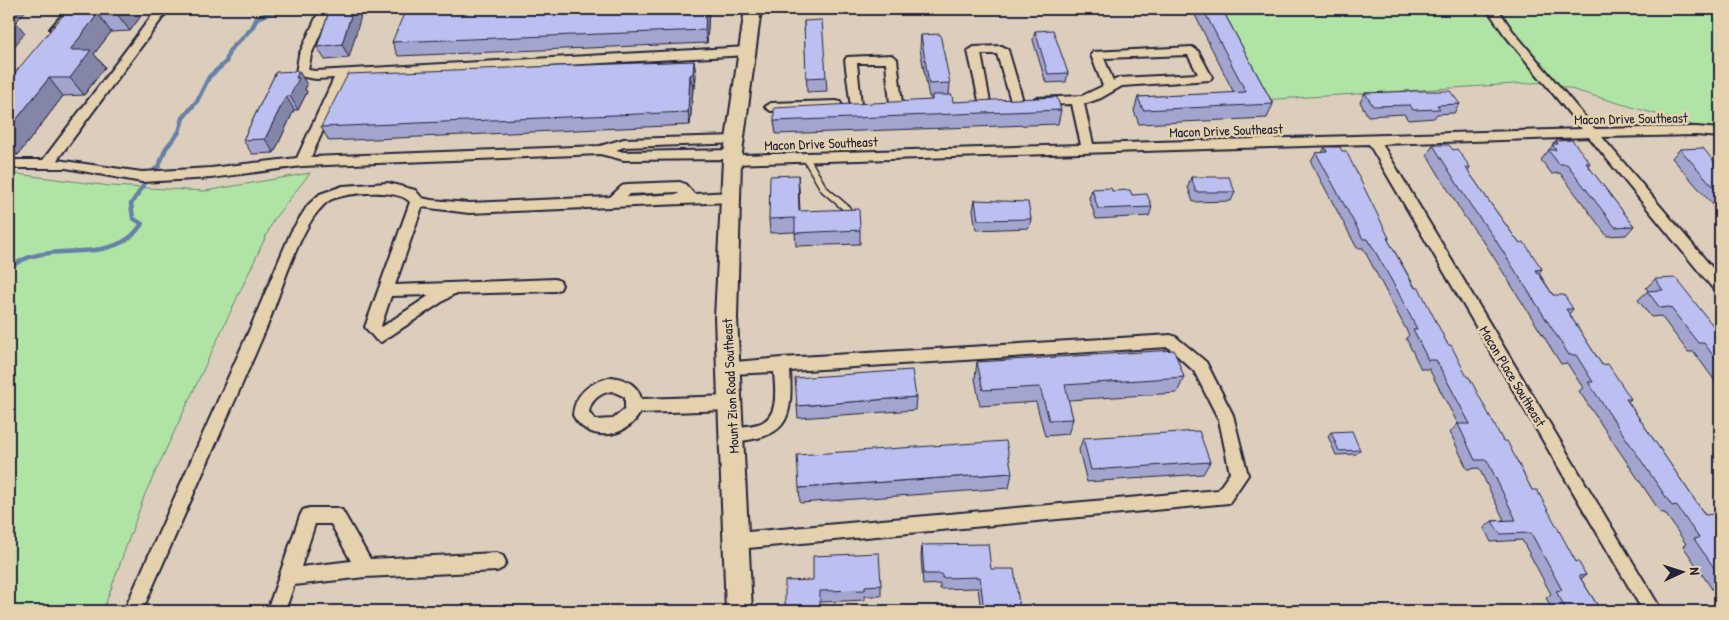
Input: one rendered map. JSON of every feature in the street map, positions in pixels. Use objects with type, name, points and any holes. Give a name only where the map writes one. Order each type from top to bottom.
[{"type":"street","points":[[46,41],[73,9]]},
{"type":"street","points":[[47,164],[163,9]]},
{"type":"street","points":[[325,9],[305,55],[302,73],[748,51]]},
{"type":"street","name":"Mount Zion Road Southeast","points":[[739,611],[726,318],[731,197],[735,151],[753,9]]},
{"type":"street","points":[[1494,9],[1508,32],[1720,287]]},
{"type":"street","points":[[1017,101],[1002,50],[974,51],[979,102],[1077,100],[1097,95],[1119,82],[1206,77],[1192,51],[1097,55],[1109,87]]},
{"type":"street","points":[[771,107],[901,104],[892,59],[852,60],[855,105]]},
{"type":"street","points":[[302,162],[343,72]]},
{"type":"street","points":[[1077,100],[1088,149]]},
{"type":"street","name":"Macon Drive Southeast","points":[[9,164],[66,164],[142,177],[211,173],[302,162],[600,150],[624,156],[735,151],[806,158],[1696,131],[1720,133]]},
{"type":"street","name":"Macon Place Southeast","points":[[1373,140],[1653,611]]},
{"type":"street","points":[[612,203],[621,212],[680,187],[691,199]]},
{"type":"street","points":[[133,611],[256,333],[298,232],[313,208],[325,197],[342,191],[388,188],[410,193],[418,202],[469,208],[612,203],[627,189],[649,200],[679,208],[691,199],[731,197]]},
{"type":"street","points":[[418,202],[373,327],[381,336],[452,288]]},
{"type":"street","points":[[386,291],[555,285]]},
{"type":"street","points":[[729,368],[1171,341],[1200,367],[1227,420],[1238,475],[1223,497],[737,541]]},
{"type":"street","points":[[732,435],[764,430],[776,421],[783,403],[782,364]]},
{"type":"street","points":[[634,406],[730,403]]},
{"type":"street","points":[[276,611],[309,516],[336,516],[365,568]]},
{"type":"street","points":[[287,577],[365,568],[497,562]]},
{"type":"lane","points":[[806,158],[824,188],[847,209]]},
{"type":"green space","points":[[1216,9],[1720,9],[1720,133],[1547,82],[1261,100]]},
{"type":"green space","points":[[9,173],[110,186],[205,191],[310,173],[274,219],[145,494],[103,611],[9,611]]},
{"type":"building","points":[[87,9],[121,9],[117,14],[98,14],[70,50],[91,50],[70,78],[49,78],[9,129],[9,80],[64,14],[84,13]]},
{"type":"building","points":[[330,9],[353,9],[342,44],[317,47]]},
{"type":"building","points":[[406,9],[706,9],[705,30],[392,42]]},
{"type":"building","points":[[1203,9],[1222,9],[1273,104],[1143,110],[1138,97],[1246,92]]},
{"type":"building","points":[[822,20],[826,77],[806,78],[804,21]]},
{"type":"building","points":[[1053,30],[1068,73],[1048,74],[1035,31]]},
{"type":"building","points":[[940,34],[950,83],[929,84],[921,35]]},
{"type":"building","points":[[694,61],[693,74],[690,75],[688,112],[321,127],[348,74]]},
{"type":"building","points":[[299,71],[296,78],[299,78],[290,96],[286,96],[265,139],[243,140],[276,72]]},
{"type":"building","points":[[1450,91],[1460,104],[1437,105],[1440,109],[1413,110],[1410,105],[1373,106],[1365,93]]},
{"type":"building","points":[[932,95],[952,95],[953,102],[1057,97],[1061,110],[774,121],[774,108],[932,100]]},
{"type":"building","points":[[1572,140],[1590,163],[1586,163],[1634,226],[1615,227],[1567,164],[1559,164],[1548,150],[1556,150],[1552,144],[1558,144],[1556,141]]},
{"type":"building","points":[[1433,145],[1449,145],[1453,150],[1457,149],[1470,167],[1466,168],[1493,207],[1519,243],[1524,242],[1542,269],[1536,270],[1553,295],[1564,295],[1573,309],[1566,309],[1602,365],[1608,364],[1631,399],[1626,399],[1705,515],[1713,514],[1720,525],[1720,576],[1694,539],[1699,538],[1676,505],[1672,506],[1600,400],[1588,382],[1593,382],[1576,355],[1569,355]]},
{"type":"building","points":[[1325,147],[1340,147],[1342,151],[1346,151],[1389,238],[1387,238],[1415,288],[1419,288],[1448,345],[1451,345],[1503,441],[1507,441],[1532,490],[1537,490],[1576,562],[1578,561],[1586,575],[1579,576],[1601,611],[1567,611],[1556,591],[1562,590],[1531,533],[1500,534],[1492,521],[1516,520],[1487,460],[1475,460],[1458,424],[1470,424],[1436,360],[1428,360],[1413,329],[1417,329],[1397,290],[1368,239],[1363,239],[1316,153],[1327,152]]},
{"type":"building","points":[[1703,148],[1720,169],[1720,194],[1680,149]]},
{"type":"building","points":[[798,175],[799,211],[859,209],[860,230],[795,233],[795,218],[769,219],[770,176]]},
{"type":"building","points":[[1191,177],[1229,177],[1235,192],[1196,192]]},
{"type":"building","points":[[1111,188],[1112,191],[1130,190],[1132,195],[1147,194],[1152,207],[1098,209],[1092,189]]},
{"type":"building","points":[[975,200],[1028,202],[1031,219],[978,220]]},
{"type":"building","points":[[1676,278],[1718,332],[1714,332],[1720,340],[1720,365],[1704,343],[1698,343],[1670,307],[1660,308],[1647,291],[1663,290],[1655,279]]},
{"type":"building","points":[[1174,350],[1184,377],[1065,385],[1073,419],[1049,420],[1040,387],[983,390],[977,362]]},
{"type":"building","points":[[912,370],[916,397],[797,406],[795,378]]},
{"type":"building","points":[[1199,431],[1210,462],[1091,470],[1083,438]]},
{"type":"building","points":[[1352,431],[1360,450],[1339,451],[1331,432]]},
{"type":"building","points":[[1006,441],[1012,473],[799,488],[797,455]]},
{"type":"building","points":[[988,544],[991,569],[1014,569],[1020,611],[984,611],[980,577],[942,578],[942,574],[924,574],[922,545]]},
{"type":"building","points":[[879,553],[881,585],[865,586],[865,590],[820,591],[820,611],[785,611],[785,581],[813,580],[813,556]]},
{"type":"waterway","points":[[152,172],[159,166],[166,148],[179,132],[183,118],[197,101],[209,77],[226,62],[229,51],[252,28],[257,18],[275,11],[299,9]]},
{"type":"waterway","points":[[9,268],[24,259],[39,255],[54,252],[100,249],[115,245],[129,238],[142,224],[133,218],[131,204],[144,185]]}]
